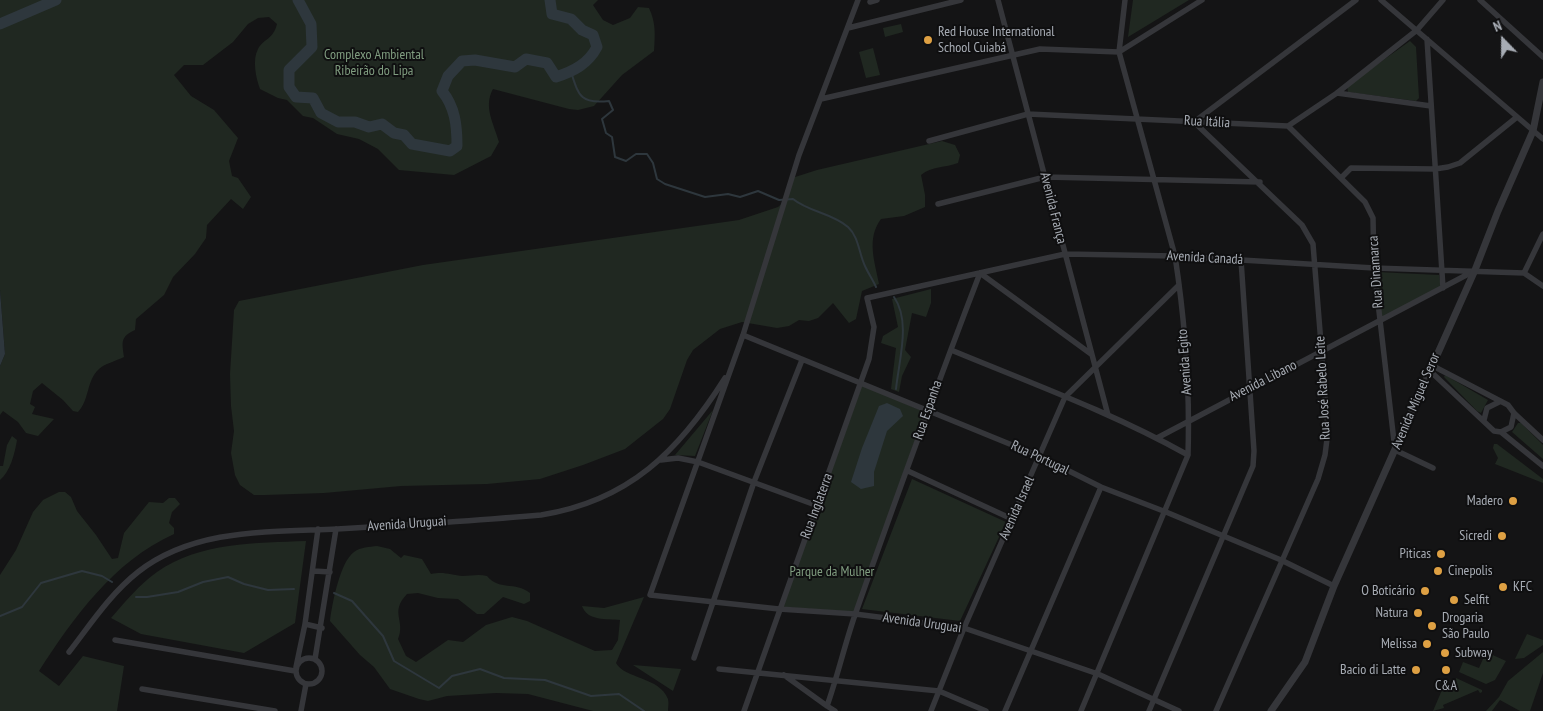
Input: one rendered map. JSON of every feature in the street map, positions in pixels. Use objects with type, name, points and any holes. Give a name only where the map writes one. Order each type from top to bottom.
[{"type":"street","points":[[698,462],[743,335],[786,196],[858,0]]},
{"type":"street","points":[[870,2],[877,0]]},
{"type":"street","points":[[848,28],[961,0]]},
{"type":"street","name":"Avenida França","points":[[998,0],[1014,54],[1028,114],[1108,415]]},
{"type":"street","name":"Avenida Egito","points":[[1081,711],[1188,456],[1189,421],[1179,285],[1175,256],[1119,52],[1124,0]]},
{"type":"street","points":[[821,99],[1040,49],[1119,52],[1202,0]]},
{"type":"street","points":[[1194,122],[1356,0]]},
{"type":"street","points":[[1381,0],[1543,139]]},
{"type":"street","points":[[1288,126],[1337,92],[1417,30],[1443,0]]},
{"type":"street","points":[[1480,0],[1543,57]]},
{"type":"street","points":[[1427,39],[1443,288]]},
{"type":"street","name":"Avenida Miguel Seror","points":[[1271,711],[1305,662],[1334,586],[1475,270],[1533,131],[1543,82]]},
{"type":"street","points":[[1337,92],[1432,106]]},
{"type":"street","name":"Rua Itália","points":[[929,141],[1028,114],[1288,126]]},
{"type":"street","points":[[1340,178],[1351,168],[1436,169],[1460,163],[1517,117]]},
{"type":"street","name":"Rua José Rabelo Leite","points":[[1194,122],[1260,182],[1302,225],[1312,244],[1328,431],[1325,455],[1318,479],[1216,711]]},
{"type":"street","name":"Rua Dinamarca","points":[[1288,126],[1365,202],[1373,218],[1374,268],[1395,450]]},
{"type":"street","points":[[938,204],[1046,177],[1260,182]]},
{"type":"street","points":[[1543,234],[1524,273],[1543,286]]},
{"type":"street","name":"Avenida Canadá","points":[[867,298],[1065,254],[1175,256],[1374,268],[1524,273]]},
{"type":"street","points":[[1149,711],[1253,466],[1242,260]]},
{"type":"street","name":"Avenida Libano","points":[[1157,438],[1250,387],[1475,270]]},
{"type":"street","points":[[980,273],[1091,354]]},
{"type":"street","name":"Rua Espanha","points":[[827,706],[855,614],[908,471],[928,410],[980,273]]},
{"type":"street","name":"Avenida Israel","points":[[931,711],[964,628],[1065,397],[1179,285]]},
{"type":"street","name":"Rua Inglaterra","points":[[744,711],[779,609],[818,506],[873,344],[874,327],[867,298]]},
{"type":"street","name":"Rua Portugal","points":[[743,335],[1039,456],[1101,487],[1281,560],[1334,586]]},
{"type":"street","points":[[951,350],[1108,415],[1157,438],[1188,456]]},
{"type":"street","points":[[694,658],[754,482],[802,360]]},
{"type":"street","name":"Avenida Uruguai","points":[[69,652],[120,589],[138,572],[180,548],[208,539],[318,529],[553,513],[585,504],[614,492],[661,460],[708,405],[732,368]]},
{"type":"street","points":[[1430,368],[1508,405],[1543,440]]},
{"type":"street","points":[[1430,368],[1484,420],[1490,429],[1501,432],[1543,466]]},
{"type":"street","points":[[1484,420],[1487,408],[1499,402]]},
{"type":"street","points":[[1501,432],[1511,427],[1514,413]]},
{"type":"street","points":[[1395,450],[1433,468]]},
{"type":"street","points":[[661,460],[678,458],[698,462],[818,506]]},
{"type":"street","name":"Avenida Uruguai","points":[[698,462],[650,595],[779,609],[855,614],[964,628],[1028,652],[1098,674],[1179,711]]},
{"type":"street","points":[[908,471],[1012,519]]},
{"type":"street","points":[[1005,711],[1028,652],[1101,487]]},
{"type":"street","points":[[318,529],[314,571],[296,669],[298,680],[306,684],[314,684],[320,678],[322,670],[315,660],[322,628],[336,529]]},
{"type":"street","points":[[314,571],[330,572]]},
{"type":"street","points":[[305,624],[322,628]]},
{"type":"street","points":[[115,640],[296,669]]},
{"type":"street","points":[[296,669],[302,660],[315,660]]},
{"type":"street","points":[[719,669],[758,671],[939,691],[986,711]]},
{"type":"street","points":[[783,674],[835,711]]},
{"type":"street","points":[[301,711],[306,684]]},
{"type":"street","points":[[142,689],[275,711]]},
{"type":"green space","name":"Complexo Ambiental Ribeirão do Lipa","points":[[0,0],[598,0],[593,5],[603,20],[613,25],[630,18],[638,7],[649,8],[654,24],[654,51],[622,75],[594,106],[578,110],[493,89],[490,96],[489,109],[499,142],[491,156],[454,175],[399,170],[378,149],[359,139],[337,134],[313,118],[303,116],[287,100],[278,98],[260,89],[255,69],[256,53],[260,45],[271,36],[277,24],[269,17],[258,18],[248,24],[233,42],[203,65],[184,65],[174,75],[191,96],[214,110],[238,138],[229,161],[232,176],[238,178],[251,197],[243,209],[231,199],[207,225],[206,238],[195,254],[173,277],[164,295],[136,319],[135,330],[124,338],[124,357],[104,366],[95,374],[85,401],[78,412],[73,411],[42,383],[33,391],[30,404],[35,407],[32,414],[54,419],[38,436],[26,433],[18,422],[3,411],[0,415],[0,366],[5,354],[0,290]]},
{"type":"green space","points":[[1133,0],[1189,0],[1128,37]]},
{"type":"green space","points":[[901,24],[903,32],[885,37],[883,28]]},
{"type":"green space","points":[[1410,41],[1416,47],[1419,98],[1416,101],[1348,92],[1347,86]]},
{"type":"green space","points":[[873,48],[880,75],[866,78],[859,52]]},
{"type":"green space","points":[[942,141],[955,145],[960,155],[958,163],[930,170],[921,175],[925,207],[904,216],[881,219],[876,227],[873,243],[879,284],[862,291],[856,319],[849,323],[833,303],[818,318],[809,321],[799,320],[789,326],[777,328],[742,322],[720,329],[693,350],[687,360],[670,409],[663,419],[625,449],[540,479],[487,484],[401,486],[324,493],[254,495],[240,485],[235,475],[231,453],[234,431],[230,374],[234,310],[239,301],[423,265],[739,220],[778,207],[786,200],[792,178],[817,170]]},
{"type":"green space","points":[[1377,272],[1439,275],[1441,287],[1381,318]]},
{"type":"green space","points":[[931,289],[931,303],[926,317],[912,313],[905,350],[911,357],[902,376],[899,392],[891,389],[896,348],[881,343],[883,336],[898,327],[892,299]]},
{"type":"green space","points":[[1445,375],[1488,400],[1481,413],[1444,377]]},
{"type":"green space","name":"Parque da Mulher","points":[[862,385],[925,412],[854,612],[783,607]]},
{"type":"green space","points":[[713,410],[695,456],[675,455]]},
{"type":"green space","points":[[1518,423],[1521,423],[1543,445],[1543,459],[1512,432]]},
{"type":"green space","points":[[12,436],[17,440],[13,456],[7,472],[0,480],[0,466],[3,466],[7,445]]},
{"type":"green space","points":[[1494,444],[1497,444],[1543,479],[1543,483],[1495,464],[1498,458],[1493,448]]},
{"type":"green space","points":[[912,479],[1006,522],[960,621],[862,609]]},
{"type":"green space","points":[[59,492],[65,492],[71,497],[77,511],[112,559],[118,558],[124,533],[149,502],[163,503],[169,498],[175,498],[180,504],[172,512],[169,523],[174,528],[174,534],[152,545],[133,559],[97,592],[66,631],[39,671],[59,686],[83,656],[124,666],[117,711],[0,711],[0,575],[16,550],[33,512],[43,500]]},
{"type":"green space","points":[[306,541],[295,623],[244,653],[141,634],[111,618],[151,577],[173,562],[191,555],[229,546]]},
{"type":"green space","points":[[377,546],[390,549],[401,558],[404,555],[422,559],[431,574],[487,576],[492,581],[502,585],[519,587],[530,593],[530,601],[524,604],[503,597],[484,614],[477,614],[458,599],[438,598],[418,593],[407,594],[399,606],[400,632],[398,639],[406,656],[416,662],[448,640],[463,642],[486,625],[512,617],[527,621],[595,651],[612,650],[618,640],[620,620],[593,617],[582,606],[604,608],[644,597],[616,663],[627,672],[658,686],[668,699],[668,711],[593,711],[528,694],[496,693],[447,696],[428,701],[390,689],[374,667],[360,655],[330,621],[338,584],[349,557],[359,549]]},
{"type":"green space","points":[[1527,634],[1543,640],[1543,645],[1524,658],[1515,659]]},
{"type":"green space","points":[[1486,652],[1506,661],[1495,680],[1486,684],[1459,672],[1463,662],[1479,668]]},
{"type":"green space","points":[[1543,652],[1543,673],[1530,711],[1520,711],[1500,700],[1492,711],[1486,711],[1499,697],[1508,681]]},
{"type":"green space","points":[[633,665],[681,669],[673,691]]},
{"type":"green space","points":[[1456,678],[1482,690],[1482,692],[1480,693],[1478,690],[1443,705],[1444,708],[1433,711],[1442,690],[1450,692]]},
{"type":"shaded area","points":[[0,290],[5,354],[0,366]]},
{"type":"shaded area","points":[[887,403],[900,409],[903,416],[887,431],[874,472],[874,486],[861,489],[851,482],[879,406]]},
{"type":"waterway","points":[[0,24],[56,0]]},
{"type":"waterway","points":[[298,0],[311,24],[312,47],[289,70],[289,87],[296,97],[313,98],[321,113],[338,122],[355,122],[369,127],[382,124],[394,133],[404,135],[412,144],[450,151],[457,146],[456,124],[450,103],[442,91],[448,76],[462,61],[475,60],[515,67],[526,59],[547,63],[556,77],[580,66],[597,47],[593,35],[582,30],[571,19],[552,14],[550,0]]},
{"type":"waterway","points":[[571,72],[576,88],[582,97],[592,101],[609,101],[613,110],[602,119],[606,133],[612,137],[615,157],[626,161],[636,154],[647,154],[653,163],[657,179],[665,184],[705,197],[728,194],[740,197],[758,191],[779,200],[793,199],[806,207],[842,222],[852,231],[866,269],[876,287]]},
{"type":"waterway","points":[[894,297],[902,317],[903,329],[896,389]]},
{"type":"waterway","points":[[0,616],[22,607],[41,583],[82,571],[102,576],[112,582]]},
{"type":"waterway","points":[[136,597],[178,592],[203,582],[228,577],[244,584],[268,590],[294,589]]},
{"type":"waterway","points":[[334,593],[352,601],[383,636],[394,661],[439,688],[452,676],[480,669],[504,678],[545,680],[591,696],[619,694],[644,711]]},
{"type":"place","name":"Red House International School Cuiabá","points":[[928,40]]},
{"type":"place","name":"Madero","points":[[1513,501]]},
{"type":"place","name":"Sicredi","points":[[1502,536]]},
{"type":"place","name":"Piticas","points":[[1441,554]]},
{"type":"place","name":"Cinepolis","points":[[1438,571]]},
{"type":"place","name":"KFC","points":[[1503,587]]},
{"type":"place","name":"O Boticário","points":[[1425,591]]},
{"type":"place","name":"Selfit","points":[[1454,600]]},
{"type":"place","name":"Natura","points":[[1418,613]]},
{"type":"place","name":"Drogaria São Paulo","points":[[1432,626]]},
{"type":"place","name":"Melissa","points":[[1427,644]]},
{"type":"place","name":"Subway","points":[[1445,653]]},
{"type":"place","name":"Bacio di Latte","points":[[1416,670]]},
{"type":"place","name":"C&A","points":[[1446,670]]}]
